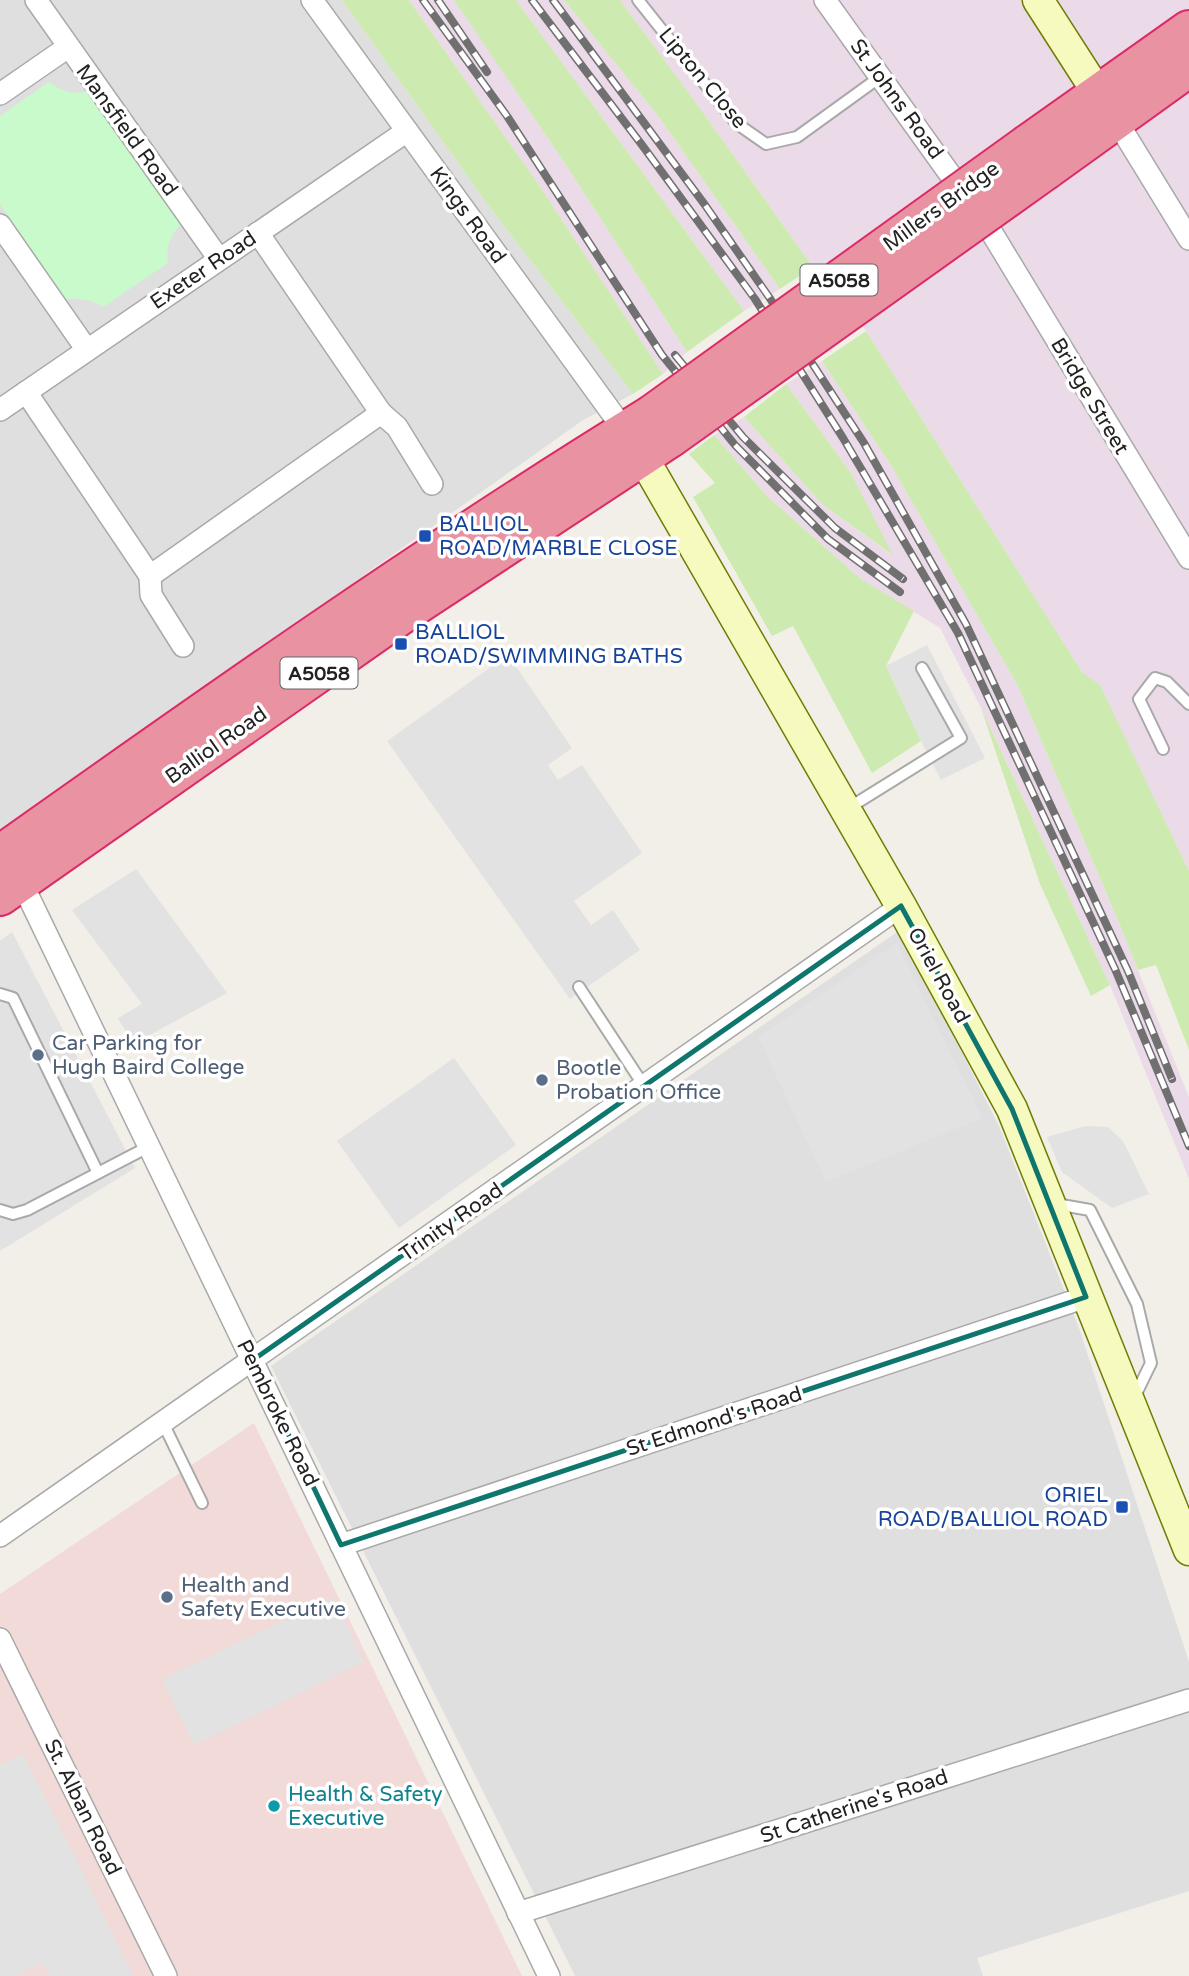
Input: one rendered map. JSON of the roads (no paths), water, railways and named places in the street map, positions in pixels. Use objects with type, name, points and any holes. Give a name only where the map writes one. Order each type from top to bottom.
[{"type":"highway","name":"Millers Bridge","points":[[647,435],[1120,98],[1189,30]]},
{"type":"highway","name":"Millers Bridge","points":[[1120,98],[1189,68]]},
{"type":"highway","name":"Balliol Road","points":[[5,865],[398,617],[647,435]]},
{"type":"main road","points":[[1038,0],[1120,98]]},
{"type":"main road","name":"Oriel Road","points":[[647,435],[846,810],[1012,1109],[1189,1549]]},
{"type":"street","name":"Mansfield Road","points":[[36,0],[219,259]]},
{"type":"street","name":"Kings Road","points":[[312,0],[407,131],[647,435]]},
{"type":"street","name":"St Johns Road","points":[[825,0],[992,233]]},
{"type":"street","points":[[0,94],[68,47]]},
{"type":"street","points":[[1120,98],[1189,239]]},
{"type":"street","name":"Exeter Road","points":[[0,410],[407,131]]},
{"type":"street","points":[[0,225],[87,350]]},
{"type":"street","points":[[258,233],[381,413],[397,427],[432,484]]},
{"type":"street","name":"Bridge Street","points":[[992,233],[1189,558]]},
{"type":"street","points":[[26,392],[150,576],[151,595],[183,646]]},
{"type":"street","points":[[150,576],[381,413]]},
{"type":"street","name":"Pembroke Road","points":[[5,865],[150,1146],[549,1976]]},
{"type":"street","name":"Trinity Road","points":[[0,1536],[901,906]]},
{"type":"street","name":"St Edmond's Road","points":[[341,1545],[1086,1297]]},
{"type":"street","name":"St. Alban Road","points":[[0,1639],[166,1976]]},
{"type":"street","name":"St Catherine's Road","points":[[518,1913],[1189,1700]]},
{"type":"lane","name":"Lipton Close","points":[[638,0],[736,123],[766,144],[797,137],[880,76]]},
{"type":"lane","points":[[846,810],[961,738],[922,668]]},
{"type":"lane","points":[[1163,749],[1139,699],[1155,678],[1167,682],[1189,704]]},
{"type":"lane","points":[[579,987],[644,1086]]},
{"type":"lane","points":[[0,994],[13,998],[98,1173]]},
{"type":"lane","points":[[0,1210],[13,1214],[27,1210],[150,1146]]},
{"type":"lane","points":[[1049,1203],[1090,1210],[1138,1304],[1151,1363],[1130,1404]]},
{"type":"lane","points":[[163,1423],[202,1503]]},
{"type":"railway","points":[[423,0],[507,116],[662,355],[735,445],[828,539],[900,592]]},
{"type":"railway","points":[[438,0],[487,72]]},
{"type":"railway","points":[[532,0],[755,299],[843,438],[958,633],[1115,969],[1189,1146]]},
{"type":"railway","points":[[553,0],[705,205],[769,297],[864,443],[966,624],[1128,971],[1172,1079]]},
{"type":"railway","points":[[675,355],[743,437],[835,528],[903,579]]},
{"type":"place","name":"BALLIOL ROAD/MARBLE CLOSE","points":[[425,536]]},
{"type":"place","name":"BALLIOL ROAD/SWIMMING BATHS","points":[[401,644]]},
{"type":"place","name":"Car Parking for Hugh Baird College","points":[[38,1055]]},
{"type":"place","name":"Bootle Probation Office","points":[[542,1080]]},
{"type":"place","name":"ORIEL ROAD/BALLIOL ROAD","points":[[1122,1507]]},
{"type":"place","name":"Health and Safety Executive","points":[[167,1597]]},
{"type":"place","name":"Health & Safety Executive","points":[[274,1806]]}]
